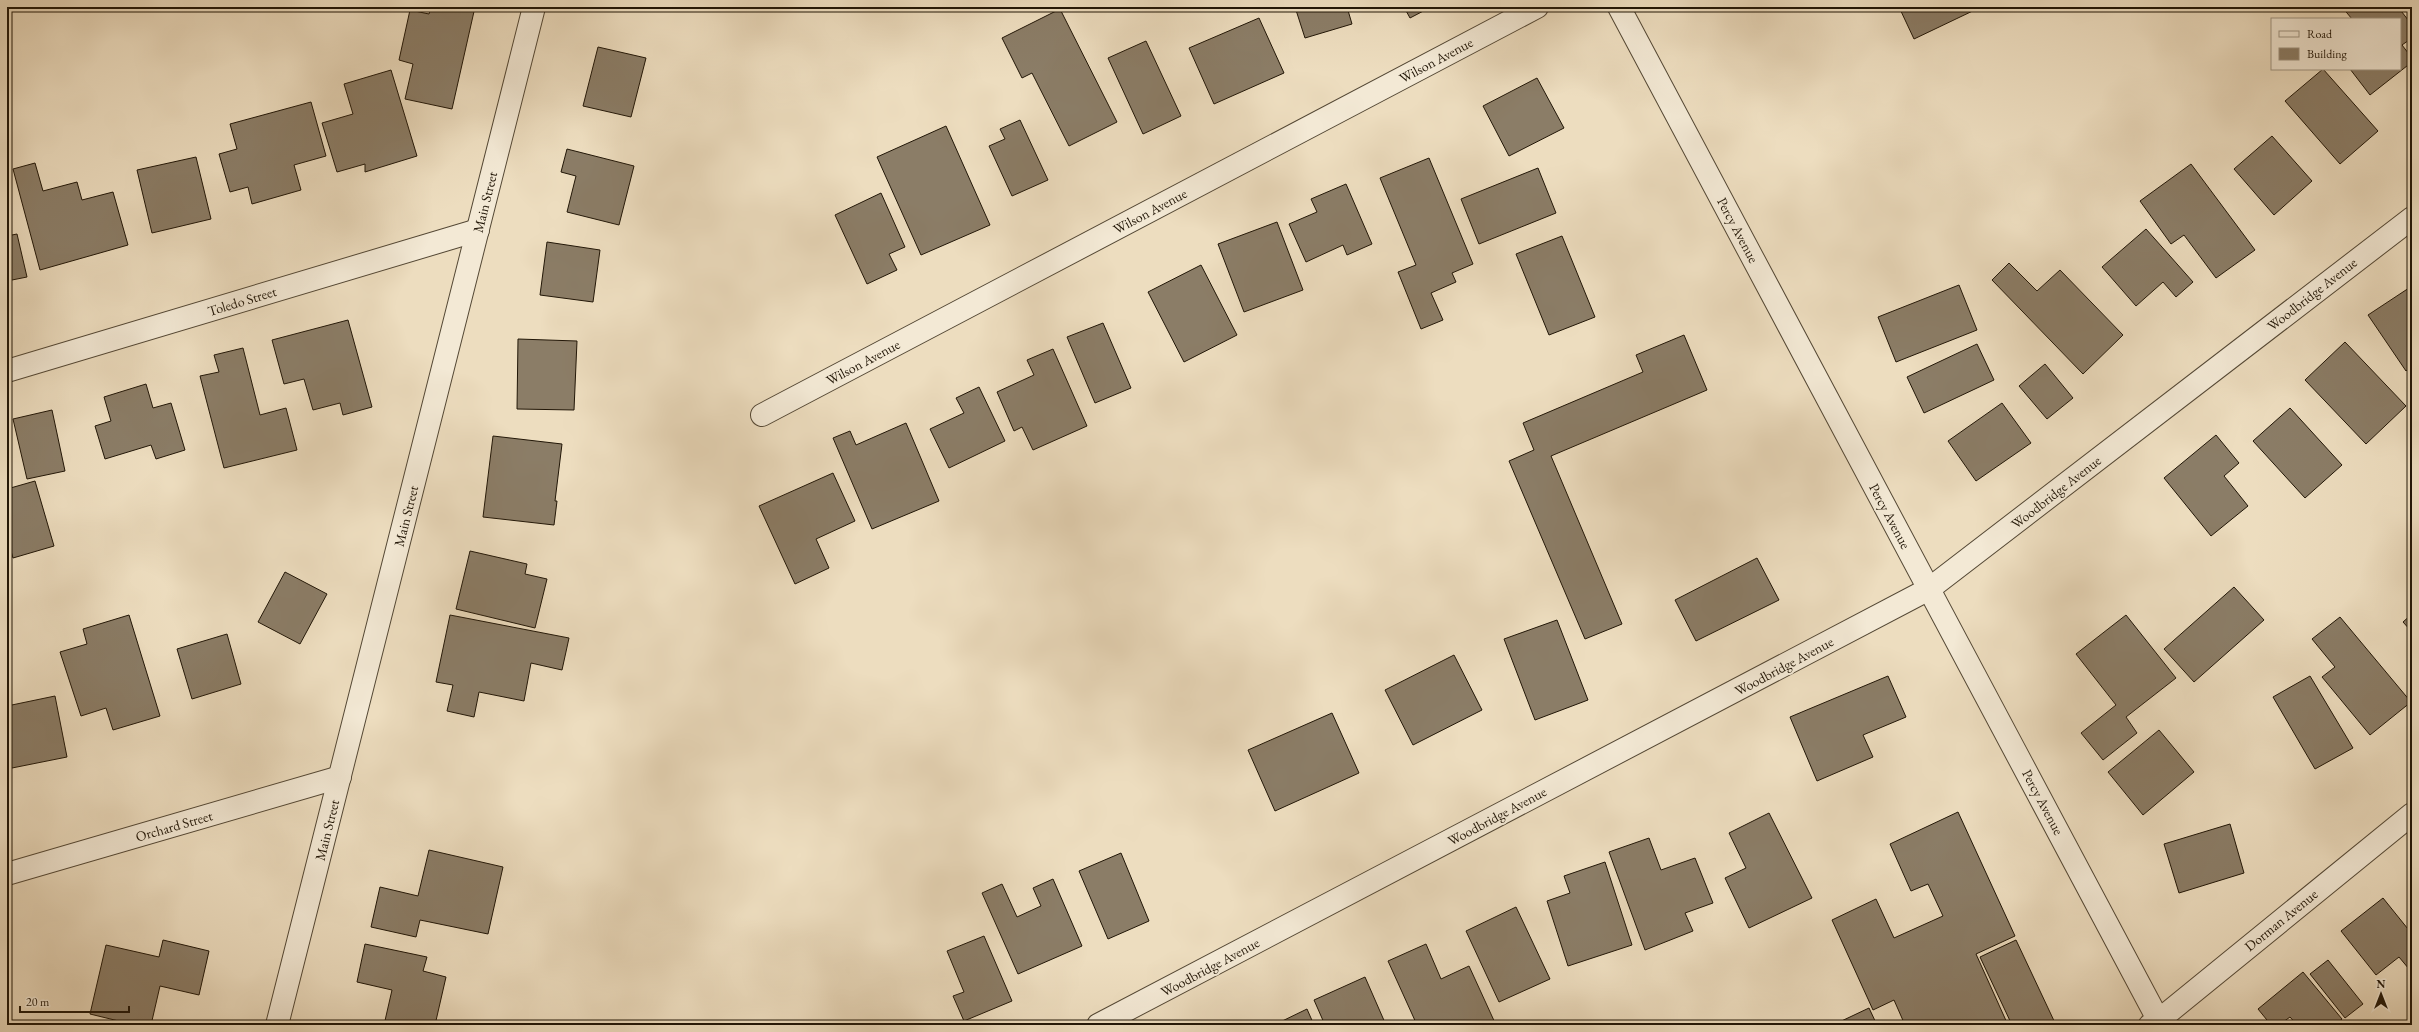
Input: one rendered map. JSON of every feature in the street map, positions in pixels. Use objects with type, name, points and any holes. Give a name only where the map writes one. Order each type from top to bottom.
[{"type":"street","name":"Main Street","points":[[278,1025],[534,7]]},
{"type":"street","name":"Wilson Avenue","points":[[762,415],[1537,7]]},
{"type":"street","name":"Percy Avenue","points":[[1619,7],[1929,589],[2157,1023]]},
{"type":"street","name":"Woodbridge Avenue","points":[[1098,1025],[1929,589],[2412,218]]},
{"type":"street","name":"Toledo Street","points":[[7,371],[478,230]]},
{"type":"street","name":"Orchard Street","points":[[7,874],[340,777]]},
{"type":"street","name":"Dorman Avenue","points":[[2157,1023],[2412,814]]},
{"type":"building","points":[[431,7],[475,7],[452,109],[405,99],[413,64],[399,60],[410,10],[429,14]]},
{"type":"building","points":[[1295,7],[1347,7],[1352,24],[1305,38]]},
{"type":"building","points":[[1404,7],[1431,7],[1410,18]]},
{"type":"building","points":[[1899,7],[1981,7],[1914,39]]},
{"type":"building","points":[[2342,7],[2398,7],[2412,25],[2412,38],[2402,45],[2412,58],[2412,62],[2370,95],[2351,70],[2401,70],[2401,18],[2351,18]]},
{"type":"building","points":[[1060,9],[1117,122],[1069,146],[1032,73],[1022,78],[1002,38]]},
{"type":"building","points":[[1259,18],[1284,73],[1214,104],[1189,48]]},
{"type":"building","points":[[1146,41],[1181,116],[1143,134],[1108,58]]},
{"type":"building","points":[[598,47],[646,58],[631,117],[583,106]]},
{"type":"building","points":[[391,70],[417,156],[365,172],[365,164],[337,172],[322,123],[353,114],[344,84]]},
{"type":"building","points":[[2322,70],[2324,70],[2378,131],[2340,164],[2285,101]]},
{"type":"building","points":[[1537,78],[1564,128],[1509,156],[1483,106]]},
{"type":"building","points":[[311,102],[326,156],[294,165],[301,190],[252,204],[248,187],[230,192],[219,154],[237,149],[230,124]]},
{"type":"building","points":[[1020,120],[1048,180],[1012,196],[989,146],[1005,139],[1000,129]]},
{"type":"building","points":[[946,126],[990,225],[921,255],[877,157]]},
{"type":"building","points":[[2272,136],[2312,181],[2274,215],[2234,169]]},
{"type":"building","points":[[567,149],[634,166],[619,225],[567,212],[576,176],[561,172]]},
{"type":"building","points":[[196,157],[211,219],[152,233],[137,170]]},
{"type":"building","points":[[1429,158],[1473,264],[1452,273],[1456,282],[1431,293],[1443,320],[1421,329],[1398,272],[1416,265],[1380,178]]},
{"type":"building","points":[[35,163],[43,191],[77,182],[82,200],[113,192],[128,245],[40,270],[13,169]]},
{"type":"building","points":[[2191,164],[2255,250],[2216,278],[2184,235],[2171,244],[2140,201]]},
{"type":"building","points":[[1538,168],[1556,213],[1479,244],[1461,199]]},
{"type":"building","points":[[1346,184],[1372,244],[1347,255],[1343,245],[1306,262],[1289,224],[1317,212],[1311,199]]},
{"type":"building","points":[[881,193],[905,247],[889,254],[897,270],[867,284],[835,215]]},
{"type":"building","points":[[1277,222],[1303,290],[1244,312],[1218,244]]},
{"type":"building","points":[[2146,229],[2193,282],[2176,297],[2163,282],[2136,306],[2102,267]]},
{"type":"building","points":[[17,234],[27,277],[7,281],[7,236]]},
{"type":"building","points":[[1562,236],[1595,317],[1549,335],[1516,254]]},
{"type":"building","points":[[547,242],[600,250],[593,302],[540,295]]},
{"type":"building","points":[[2009,263],[2037,291],[2060,270],[2123,335],[2083,374],[1992,280]]},
{"type":"building","points":[[1201,265],[1237,335],[1184,362],[1148,292]]},
{"type":"building","points":[[1959,285],[1977,330],[1896,362],[1878,317]]},
{"type":"building","points":[[2412,286],[2412,366],[2406,371],[2368,315]]},
{"type":"building","points":[[348,320],[372,407],[343,415],[340,403],[313,410],[304,379],[284,384],[272,340]]},
{"type":"building","points":[[1103,323],[1131,388],[1095,403],[1067,337]]},
{"type":"building","points":[[1684,335],[1707,390],[1551,456],[1622,624],[1585,639],[1509,461],[1534,450],[1523,423],[1643,372],[1636,355]]},
{"type":"building","points":[[518,339],[577,341],[574,410],[517,409]]},
{"type":"building","points":[[2345,342],[2406,406],[2366,444],[2305,380]]},
{"type":"building","points":[[1977,344],[1994,380],[1924,413],[1907,377]]},
{"type":"building","points":[[243,348],[260,415],[286,408],[297,450],[224,468],[200,376],[219,372],[214,355]]},
{"type":"building","points":[[1053,349],[1087,426],[1033,450],[1022,427],[1014,431],[997,392],[1034,375],[1027,360]]},
{"type":"building","points":[[2045,364],[2073,398],[2047,419],[2019,386]]},
{"type":"building","points":[[146,384],[153,408],[171,403],[185,450],[156,459],[151,445],[105,459],[95,426],[111,421],[104,397]]},
{"type":"building","points":[[979,387],[1005,441],[949,468],[930,429],[964,413],[956,398]]},
{"type":"building","points":[[2002,403],[2031,443],[1976,481],[1948,441]]},
{"type":"building","points":[[2290,408],[2342,465],[2305,498],[2253,441]]},
{"type":"building","points":[[52,410],[65,471],[27,479],[13,419]]},
{"type":"building","points":[[906,423],[939,501],[872,529],[833,438],[850,431],[856,445]]},
{"type":"building","points":[[2216,435],[2239,463],[2224,476],[2248,506],[2211,536],[2164,478]]},
{"type":"building","points":[[493,436],[562,444],[555,501],[557,501],[554,525],[483,517]]},
{"type":"building","points":[[833,473],[855,521],[816,539],[829,568],[795,584],[759,506]]},
{"type":"building","points":[[35,481],[54,546],[13,558],[7,537],[7,489]]},
{"type":"building","points":[[470,551],[527,564],[525,574],[547,579],[535,628],[456,609]]},
{"type":"building","points":[[1757,558],[1779,600],[1696,641],[1675,600]]},
{"type":"building","points":[[285,572],[327,594],[300,644],[258,622]]},
{"type":"building","points":[[2234,587],[2264,620],[2194,682],[2164,649]]},
{"type":"building","points":[[2412,614],[2412,632],[2403,622]]},
{"type":"building","points":[[129,615],[160,716],[113,730],[106,708],[81,716],[60,652],[87,644],[83,629]]},
{"type":"building","points":[[450,615],[569,638],[562,670],[531,663],[524,701],[479,692],[474,717],[447,711],[453,685],[436,682]]},
{"type":"building","points":[[2126,615],[2176,678],[2126,717],[2137,733],[2103,760],[2081,733],[2116,705],[2076,654]]},
{"type":"building","points":[[2340,617],[2411,702],[2370,735],[2322,677],[2335,667],[2312,639]]},
{"type":"building","points":[[1557,620],[1588,700],[1535,720],[1504,639]]},
{"type":"building","points":[[227,634],[241,684],[192,699],[177,649]]},
{"type":"building","points":[[1454,655],[1482,710],[1413,745],[1385,690]]},
{"type":"building","points":[[1888,676],[1906,717],[1863,735],[1873,757],[1817,781],[1790,717]]},
{"type":"building","points":[[2310,676],[2353,748],[2315,769],[2273,697]]},
{"type":"building","points":[[55,696],[67,757],[7,769],[7,706]]},
{"type":"building","points":[[1332,713],[1359,773],[1275,811],[1248,750]]},
{"type":"building","points":[[2159,730],[2194,772],[2143,815],[2108,772]]},
{"type":"building","points":[[1958,812],[2015,936],[1976,954],[2008,1025],[1905,1025],[1894,1000],[1873,1010],[1832,920],[1876,899],[1894,938],[1943,916],[1928,884],[1911,891],[1890,844]]},
{"type":"building","points":[[1769,813],[1812,898],[1749,928],[1725,878],[1746,868],[1729,833]]},
{"type":"building","points":[[2230,824],[2244,873],[2179,893],[2164,844]]},
{"type":"building","points":[[1649,838],[1661,870],[1695,858],[1713,903],[1685,913],[1693,931],[1645,950],[1609,852]]},
{"type":"building","points":[[429,850],[503,867],[488,934],[420,920],[416,937],[371,927],[380,887],[418,896]]},
{"type":"building","points":[[1121,853],[1149,921],[1108,939],[1079,871]]},
{"type":"building","points":[[1605,862],[1632,945],[1568,966],[1547,901],[1570,893],[1564,876]]},
{"type":"building","points":[[1053,879],[1082,946],[1018,974],[982,893],[1002,884],[1017,917],[1041,906],[1033,888]]},
{"type":"building","points":[[2383,898],[2412,934],[2412,967],[2409,969],[2399,957],[2376,975],[2341,931]]},
{"type":"building","points":[[1516,907],[1550,979],[1499,1002],[1466,931]]},
{"type":"building","points":[[984,936],[1012,1001],[964,1021],[953,996],[964,992],[947,951]]},
{"type":"building","points":[[163,940],[209,951],[199,995],[160,986],[151,1025],[135,1025],[90,1014],[106,945],[159,957]]},
{"type":"building","points":[[2016,940],[2056,1025],[2012,1025],[1980,957]]},
{"type":"building","points":[[365,944],[427,957],[423,971],[446,977],[435,1025],[384,1025],[392,990],[357,982]]},
{"type":"building","points":[[1426,944],[1441,979],[1469,966],[1496,1025],[1417,1025],[1388,961]]},
{"type":"building","points":[[2328,960],[2363,1004],[2345,1018],[2310,974]]},
{"type":"building","points":[[2303,972],[2342,1019],[2335,1025],[2297,1025],[2290,1017],[2279,1025],[2271,1025],[2258,1009]]},
{"type":"building","points":[[1365,977],[1386,1025],[1325,1025],[1314,1000]]},
{"type":"building","points":[[1869,1008],[1877,1025],[1833,1025]]},
{"type":"building","points":[[1307,1009],[1314,1025],[1274,1025]]}]
